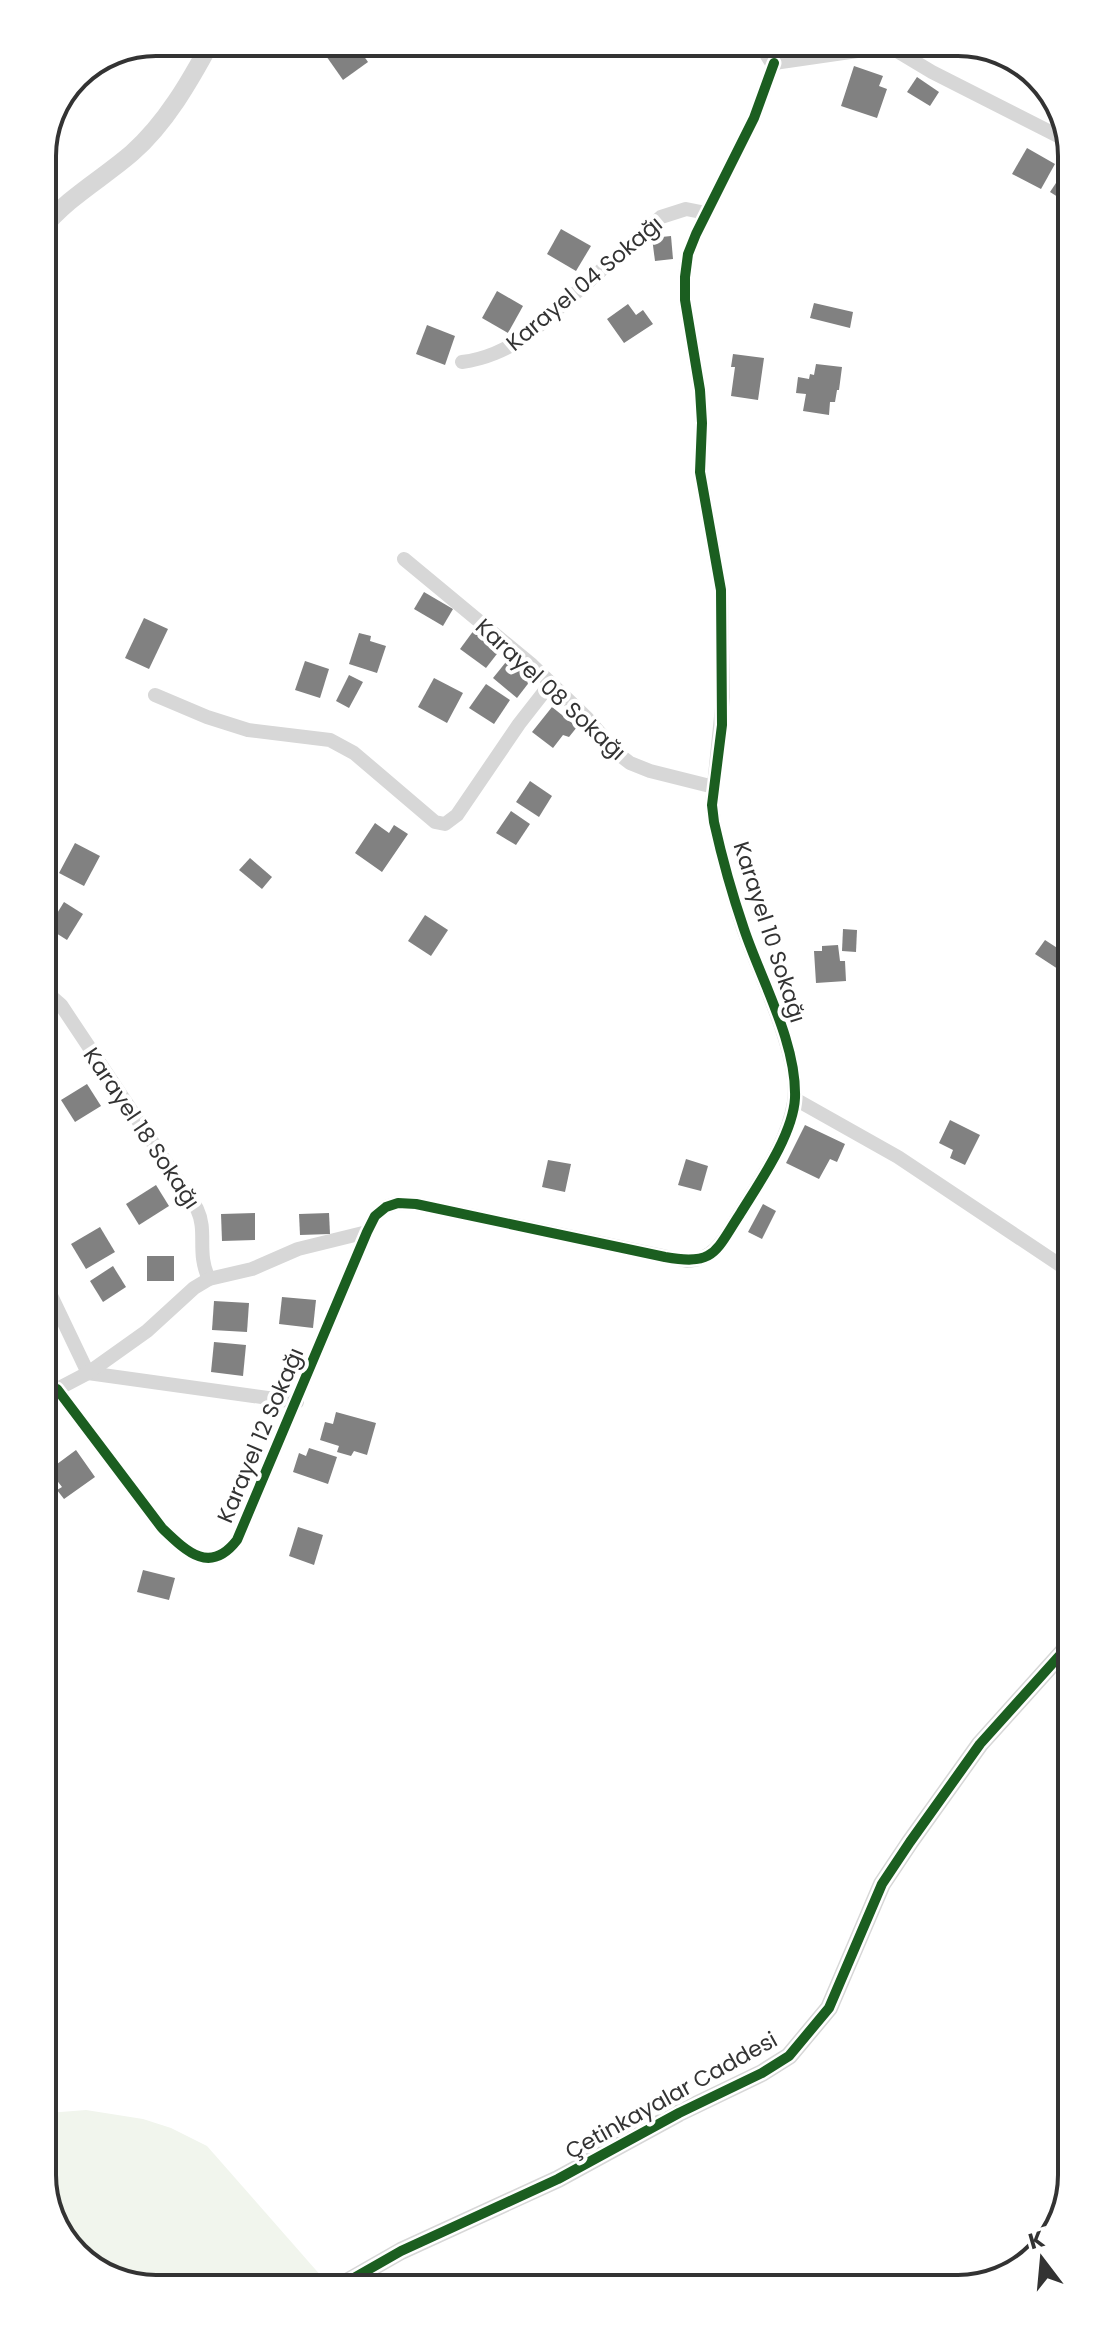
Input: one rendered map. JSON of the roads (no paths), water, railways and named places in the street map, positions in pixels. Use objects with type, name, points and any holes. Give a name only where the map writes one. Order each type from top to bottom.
[{"type":"street","points":[[56,212],[131,154],[152,133],[203,56]]},
{"type":"street","points":[[770,56],[774,63],[822,56]]},
{"type":"street","points":[[913,56],[945,79],[1055,135]]},
{"type":"street","name":"Karayel 10 Sokağı","points":[[367,1232],[375,1216],[386,1207],[398,1203],[416,1204],[665,1257],[699,1261],[710,1256],[719,1245],[759,1183],[788,1128],[795,1099],[784,1039],[744,929],[714,822],[714,787],[723,697],[721,590],[700,472],[700,390],[685,300],[688,254],[754,118],[774,63]]},
{"type":"street","name":"Karayel 04 Sokağı","points":[[462,362],[504,351],[525,338],[661,217],[686,209],[706,213]]},
{"type":"street","name":"Karayel 08 Sokağı","points":[[404,559],[551,683],[630,763],[714,787]]},
{"type":"street","points":[[155,695],[248,730],[330,740],[354,753],[435,822],[445,824],[457,815],[551,683]]},
{"type":"street","name":"Karayel 18 Sokağı","points":[[56,1001],[197,1209],[201,1217],[201,1261],[209,1279]]},
{"type":"street","points":[[795,1099],[898,1157],[1058,1264]]},
{"type":"street","points":[[56,1389],[88,1373],[147,1331],[194,1288],[209,1279],[252,1269],[298,1249],[367,1232]]},
{"type":"street","name":"Karayel 12 Sokağı","points":[[56,1398],[162,1528],[195,1555],[219,1558],[228,1553],[237,1540],[367,1232]]},
{"type":"street","points":[[56,1306],[88,1373]]},
{"type":"street","points":[[88,1373],[297,1402]]},
{"type":"street","name":"Çetinkayalar Caddesi","points":[[359,2275],[401,2251],[558,2179],[789,2056],[829,2008],[882,1884],[919,1829],[980,1744],[1058,1657]]}]
